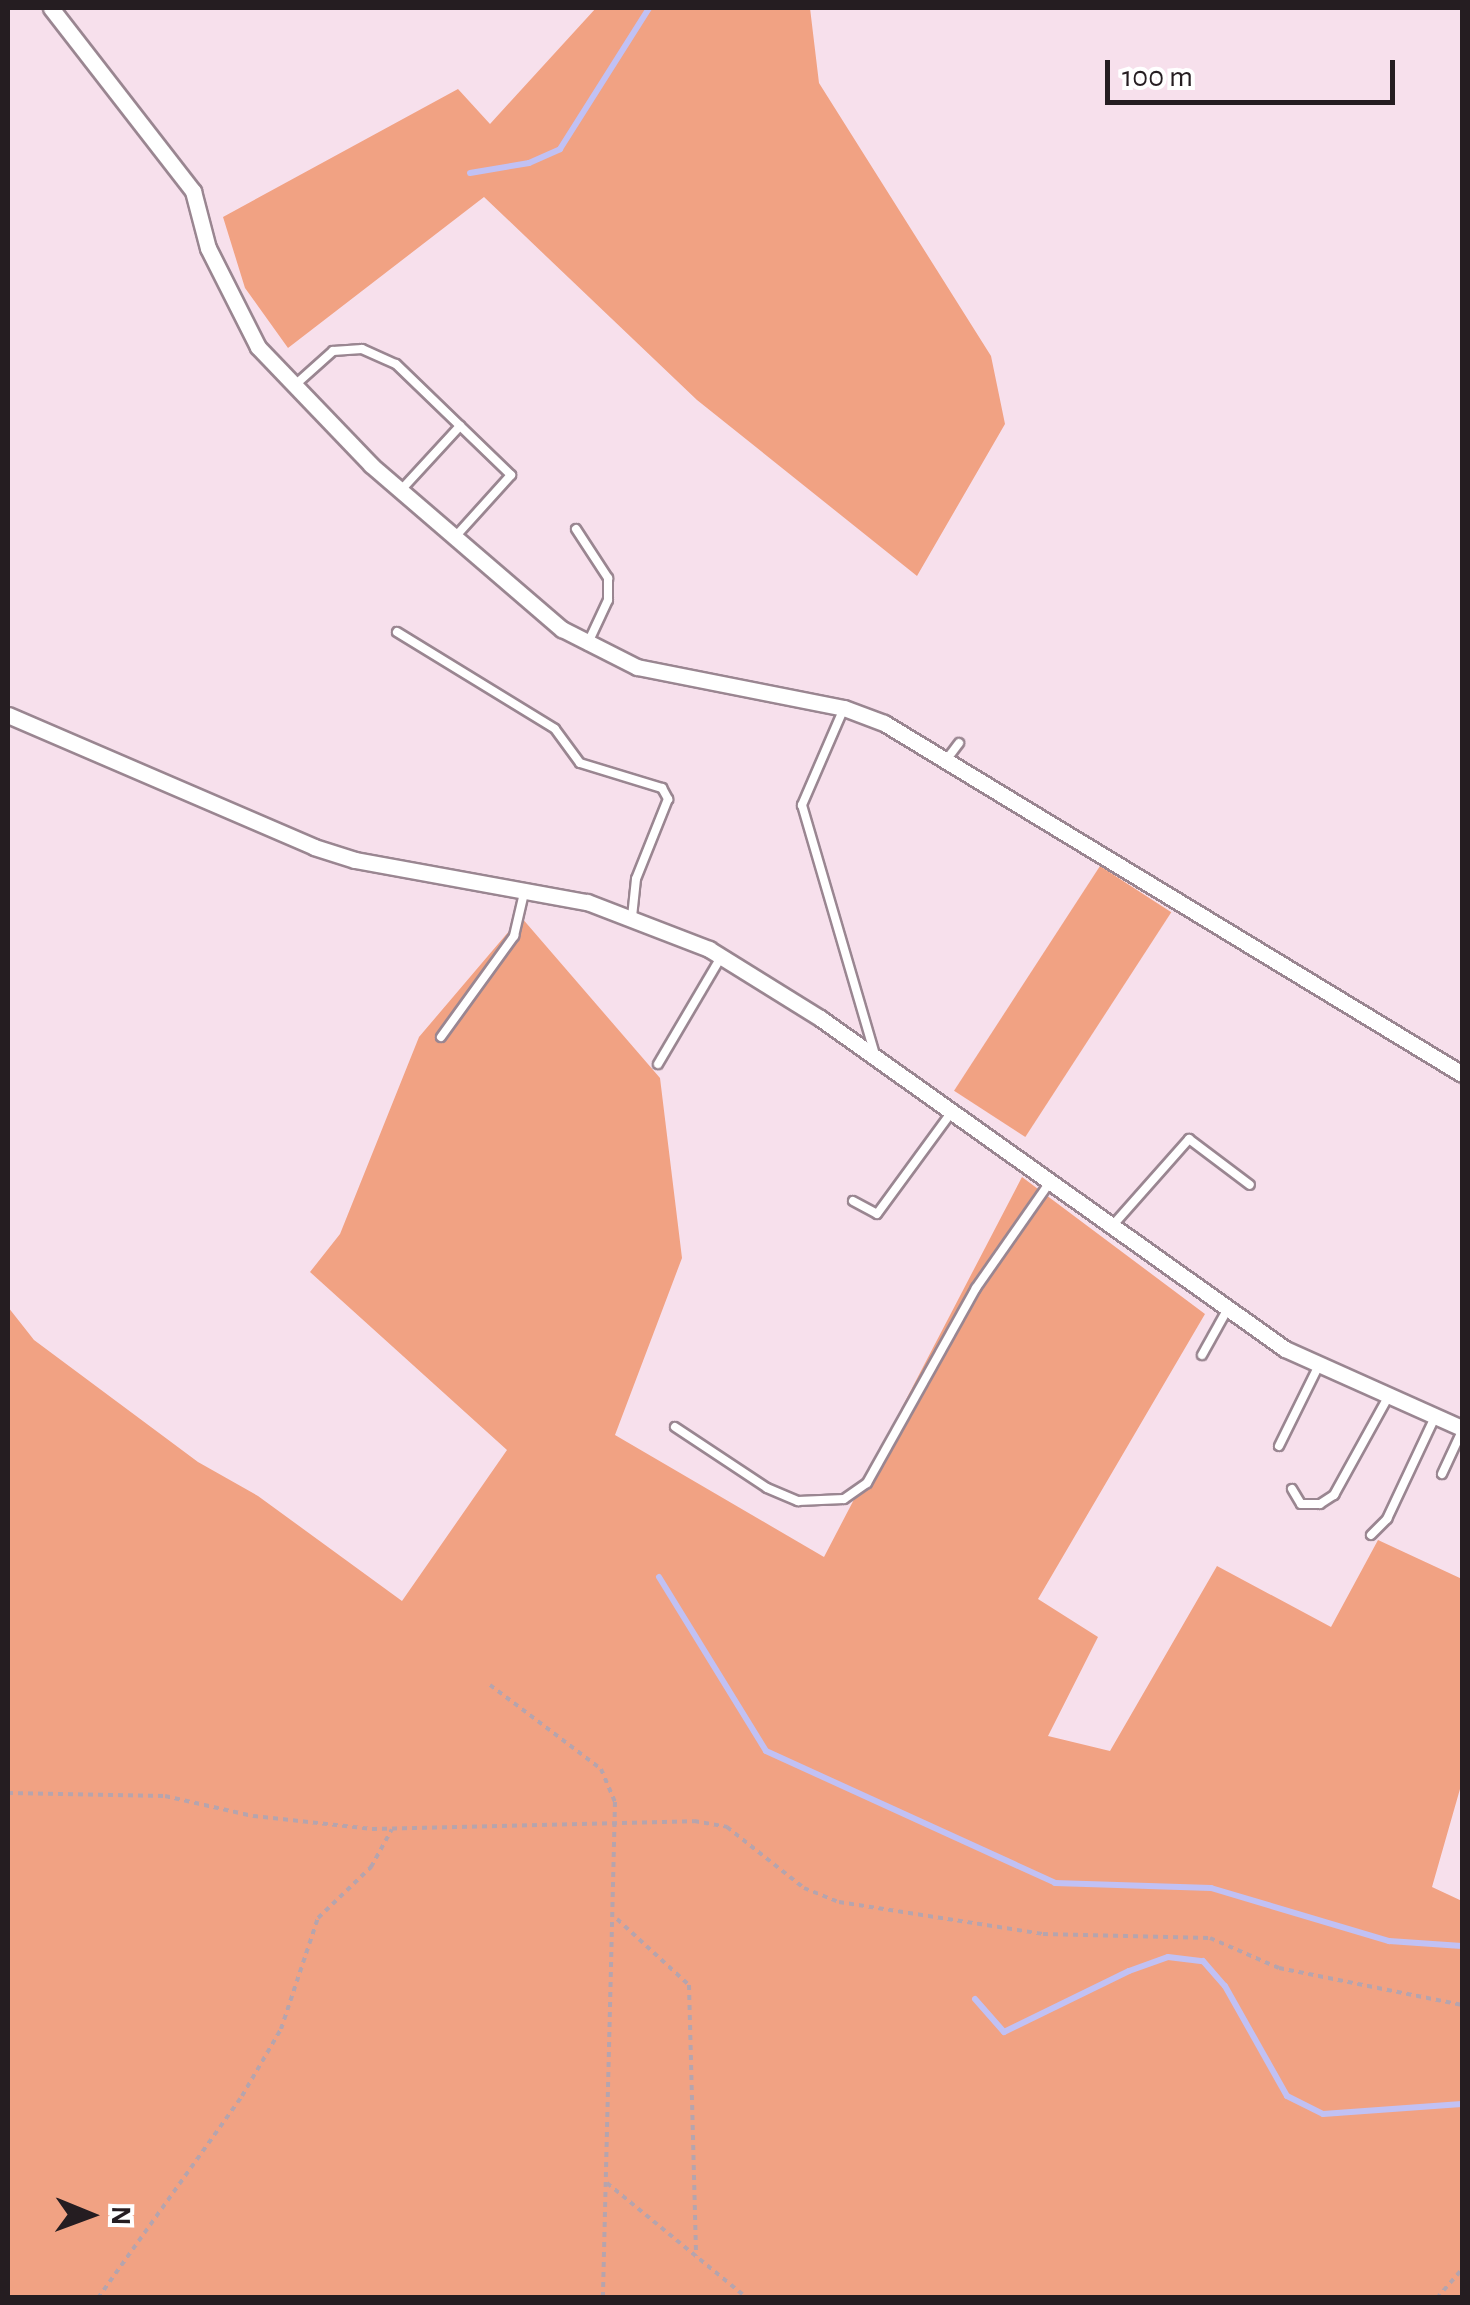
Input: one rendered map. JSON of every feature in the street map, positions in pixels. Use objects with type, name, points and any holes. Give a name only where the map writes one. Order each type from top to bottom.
[{"type":"street","points":[[51,8],[193,191],[208,248],[238,314],[295,386],[454,538],[588,644],[636,667],[844,708],[884,723],[1462,1074]]},
{"type":"street","points":[[8,715],[314,847],[632,916],[721,957],[877,1058],[1227,1310],[1320,1364],[1462,1429]]},
{"type":"lane","points":[[295,386],[333,351],[362,349],[396,364],[511,475],[454,538]]},
{"type":"lane","points":[[402,489],[460,426]]},
{"type":"lane","points":[[576,529],[608,578],[608,600],[588,644]]},
{"type":"lane","points":[[397,632],[554,729],[580,763],[662,788],[668,799],[636,879],[632,916]]},
{"type":"lane","points":[[844,708],[802,804],[877,1058]]},
{"type":"lane","points":[[945,762],[959,743]]},
{"type":"lane","points":[[441,1037],[514,936],[524,890]]},
{"type":"lane","points":[[658,1064],[721,957]]},
{"type":"lane","points":[[853,1202],[877,1214],[951,1113]]},
{"type":"lane","points":[[1110,1228],[1189,1140],[1250,1185]]},
{"type":"lane","points":[[676,1427],[767,1488],[798,1501],[826,1504],[867,1484],[976,1288],[1050,1182]]},
{"type":"lane","points":[[1202,1355],[1227,1310]]},
{"type":"lane","points":[[1278,1446],[1320,1364]]},
{"type":"lane","points":[[1292,1489],[1301,1504],[1320,1504],[1334,1495],[1389,1396]]},
{"type":"lane","points":[[1370,1535],[1387,1518],[1436,1416]]},
{"type":"lane","points":[[1442,1474],[1462,1429]]},
{"type":"path","points":[[490,1686],[601,1769],[618,1825],[603,2298]]},
{"type":"path","points":[[8,1793],[165,1796],[253,1816],[392,1829],[694,1821],[727,1827],[804,1888],[839,1902],[1043,1934],[1210,1938],[1280,1968],[1462,2005]]},
{"type":"path","points":[[98,2298],[242,2096],[281,2030],[318,1918],[371,1867],[392,1829]]},
{"type":"path","points":[[616,1918],[689,1985],[696,2256]]},
{"type":"path","points":[[607,2183],[747,2298]]},
{"type":"path","points":[[1437,2298],[1462,2269]]},
{"type":"shaded area","points":[[596,8],[810,8],[819,83],[991,356],[1005,424],[917,576],[697,400],[484,197],[288,348],[245,288],[223,217],[458,89],[490,124]]},
{"type":"shaded area","points":[[1100,866],[1171,912],[1025,1137],[954,1091]]},
{"type":"shaded area","points":[[521,917],[660,1078],[682,1258],[615,1435],[824,1557],[1022,1177],[1205,1314],[1038,1599],[1098,1637],[1048,1736],[1110,1751],[1217,1566],[1331,1627],[1378,1540],[1462,1579],[1462,1782],[1432,1887],[1462,1901],[1462,2297],[8,2297],[8,1307],[34,1340],[198,1462],[258,1496],[402,1601],[507,1450],[310,1272],[340,1234],[419,1037]]},
{"type":"waterway","points":[[470,173],[529,163],[560,149],[649,8]]},
{"type":"waterway","points":[[659,1577],[766,1751],[1055,1883],[1211,1888],[1389,1941],[1462,1946]]},
{"type":"waterway","points":[[975,1999],[1004,2032],[1129,1971],[1168,1957],[1203,1961],[1225,1986],[1287,2096],[1323,2114],[1462,2104]]}]
